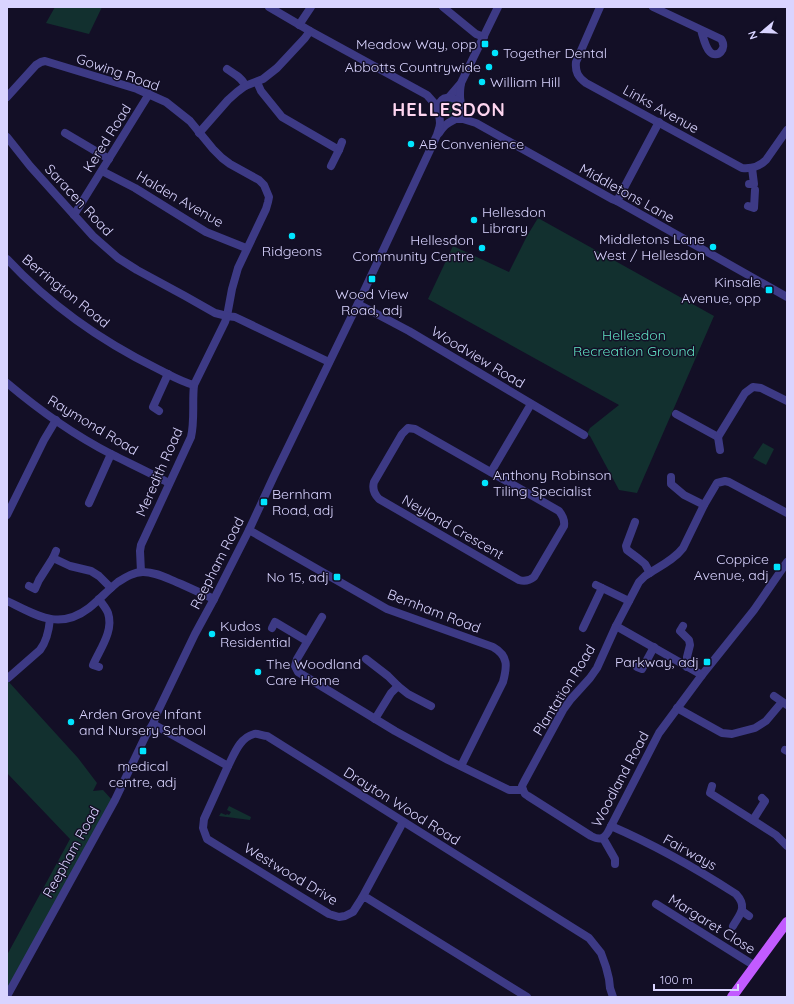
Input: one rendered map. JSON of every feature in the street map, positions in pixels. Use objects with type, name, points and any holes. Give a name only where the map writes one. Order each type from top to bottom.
[{"type":"main road","points":[[732,997],[787,922]]},
{"type":"street","points":[[268,7],[427,96],[435,98],[453,98],[457,100],[461,106]]},
{"type":"street","points":[[299,25],[311,7]]},
{"type":"street","points":[[443,7],[476,34],[484,37]]},
{"type":"street","name":"Reepham Road","points":[[7,996],[115,800],[146,735],[153,724],[185,654],[249,530],[358,304],[436,135],[440,123],[439,106],[441,101],[447,98],[461,83],[498,7]]},
{"type":"street","name":"Links Avenue","points":[[600,7],[576,62],[576,68],[580,79],[738,166],[752,168]]},
{"type":"street","points":[[653,7],[701,30]]},
{"type":"street","points":[[199,133],[237,92],[245,86],[263,79],[277,68],[310,31]]},
{"type":"street","name":"Gowing Road","points":[[7,97],[36,66],[45,61],[132,87],[166,102],[190,121],[222,158],[260,180],[269,197],[266,209],[246,248],[238,268],[227,316]]},
{"type":"street","points":[[227,70],[244,82],[245,86]]},
{"type":"street","points":[[257,82],[261,91],[282,117],[341,146],[331,166]]},
{"type":"street","name":"Reepham Road","points":[[436,135],[444,126],[459,116],[461,112],[461,83]]},
{"type":"street","name":"Kered Road","points":[[74,215],[149,94]]},
{"type":"street","points":[[427,96],[435,104],[445,120],[454,120]]},
{"type":"street","name":"Middletons Lane","points":[[461,106],[476,123]]},
{"type":"street","name":"Middletons Lane","points":[[454,120],[463,119],[476,123],[787,297]]},
{"type":"street","points":[[617,201],[659,122]]},
{"type":"street","points":[[754,208],[755,187],[752,168],[758,166],[766,160],[787,130]]},
{"type":"street","points":[[65,133],[109,159]]},
{"type":"street","name":"Saracen Road","points":[[7,137],[30,166],[92,236],[118,258],[215,313],[227,316]]},
{"type":"street","name":"Halden Avenue","points":[[102,171],[135,188],[206,232],[246,248]]},
{"type":"street","name":"Berrington Road","points":[[7,258],[24,276],[72,316],[100,336],[127,353],[168,374],[194,385]]},
{"type":"street","name":"Woodview Road","points":[[358,304],[409,331],[584,435]]},
{"type":"street","points":[[227,316],[235,317],[330,362]]},
{"type":"street","name":"Meredith Road","points":[[141,572],[141,545],[191,437],[193,429],[194,385],[227,316]]},
{"type":"street","points":[[154,411],[168,374]]},
{"type":"street","name":"Raymond Road","points":[[7,383],[40,409],[89,442],[170,483]]},
{"type":"street","points":[[720,450],[718,437],[744,393],[753,387],[761,388],[787,401]]},
{"type":"street","points":[[491,472],[531,404]]},
{"type":"street","points":[[676,414],[682,422],[718,437]]},
{"type":"street","points":[[7,515],[18,492],[23,491],[30,477],[28,472],[56,420]]},
{"type":"street","name":"Neylond Crescent","points":[[408,428],[415,428],[491,472],[559,512],[564,518],[564,526],[534,577],[528,581],[523,582],[519,580],[379,499],[375,495],[373,486],[402,434],[408,428]]},
{"type":"street","points":[[89,503],[111,454]]},
{"type":"street","name":"Plantation Road","points":[[523,790],[522,786],[524,782],[563,710],[597,668],[616,626],[642,579],[673,559],[683,548],[717,483],[725,481],[729,482],[787,513]]},
{"type":"street","points":[[669,483],[684,495],[704,506]]},
{"type":"street","points":[[635,522],[626,546],[627,550],[645,564],[650,573]]},
{"type":"street","name":"Bernham Road","points":[[249,530],[387,609],[493,647],[501,652],[505,659],[506,671],[461,766]]},
{"type":"street","points":[[32,590],[54,555],[70,566],[91,571],[99,576],[111,588]]},
{"type":"street","name":"Woodland Road","points":[[523,790],[525,794],[596,839],[606,836],[658,733],[754,610],[787,562]]},
{"type":"street","points":[[7,601],[40,616],[50,619],[64,620],[76,616],[88,609],[123,579],[141,572],[153,572],[162,575],[214,599]]},
{"type":"street","points":[[583,628],[599,586],[629,601]]},
{"type":"street","points":[[94,668],[110,625],[108,613],[99,600]]},
{"type":"street","points":[[322,617],[297,660],[295,666],[298,672],[395,731],[448,760],[509,790],[523,790]]},
{"type":"street","points":[[11,673],[40,650],[50,628],[50,619]]},
{"type":"street","points":[[272,628],[275,622],[307,641]]},
{"type":"street","points":[[616,626],[702,675]]},
{"type":"street","points":[[683,626],[680,631],[689,640],[690,645],[687,657],[688,667]]},
{"type":"street","points":[[642,670],[654,647]]},
{"type":"street","points":[[366,659],[408,694],[432,706]]},
{"type":"street","points":[[375,719],[391,693],[398,686]]},
{"type":"street","points":[[676,708],[722,733],[732,734],[756,728],[766,721],[784,703],[774,696]]},
{"type":"street","points":[[153,724],[228,766]]},
{"type":"street","name":"Drayton Wood Road","points":[[228,766],[244,739],[255,734],[266,736],[589,938],[601,953],[610,979],[610,988],[613,997]]},
{"type":"street","name":"Westwood Drive","points":[[228,766],[204,820],[204,828],[207,839],[329,914],[339,917],[353,912],[403,822]]},
{"type":"street","points":[[710,793],[776,835],[787,846]]},
{"type":"street","points":[[752,820],[765,801]]},
{"type":"street","name":"Fairways","points":[[612,826],[675,858],[736,894],[741,899],[745,914],[733,926]]},
{"type":"street","points":[[603,838],[615,859],[615,864]]},
{"type":"street","points":[[362,898],[367,898],[526,997]]},
{"type":"street","name":"Margaret Close","points":[[656,904],[755,966]]},
{"type":"green space","points":[[55,7],[102,7],[89,34],[46,23]]},
{"type":"green space","points":[[449,100],[457,105],[458,112],[454,117],[447,118],[442,114],[440,108],[443,102]]},
{"type":"green space","name":"Hellesdon Recreation Ground","points":[[538,218],[714,316],[637,493],[619,490],[590,436],[587,434],[590,428],[619,405],[428,299],[453,246],[509,272]]},
{"type":"green space","points":[[763,443],[774,449],[766,465],[753,458]]},
{"type":"green space","points":[[7,680],[78,758],[97,783],[93,791],[103,790],[112,800],[7,990],[7,955],[70,839],[7,773]]},
{"type":"green space","points":[[229,806],[251,817],[250,820],[219,816],[221,813],[229,815],[231,812],[227,810]]},
{"type":"place","name":"Meadow Way, opp","points":[[485,44]]},
{"type":"place","name":"Together Dental","points":[[495,53]]},
{"type":"place","name":"Abbotts Countrywide","points":[[489,67]]},
{"type":"place","name":"William Hill","points":[[482,82]]},
{"type":"place","name":"AB Convenience","points":[[411,144]]},
{"type":"place","name":"Hellesdon Library","points":[[474,220]]},
{"type":"place","name":"Ridgeons","points":[[292,236]]},
{"type":"place","name":"Middletons Lane West / Hellesdon","points":[[713,247]]},
{"type":"place","name":"Hellesdon Community Centre","points":[[482,248]]},
{"type":"place","name":"Wood View Road, adj","points":[[372,279]]},
{"type":"place","name":"Kinsale Avenue, opp","points":[[769,290]]},
{"type":"place","name":"Anthony Robinson Tiling Specialist","points":[[485,483]]},
{"type":"place","name":"Bernham Road, adj","points":[[264,502]]},
{"type":"place","name":"Coppice Avenue, adj","points":[[777,567]]},
{"type":"place","name":"No 15, adj","points":[[337,577]]},
{"type":"place","name":"Kudos Residential","points":[[212,634]]},
{"type":"place","name":"Parkway, adj","points":[[707,662]]},
{"type":"place","name":"The Woodland Care Home","points":[[258,672]]},
{"type":"place","name":"Arden Grove Infant and Nursery School","points":[[71,722]]},
{"type":"place","name":"medical centre, adj","points":[[143,751]]},
{"type":"district","name":"HELLESDON","points":[[449,109]]}]
